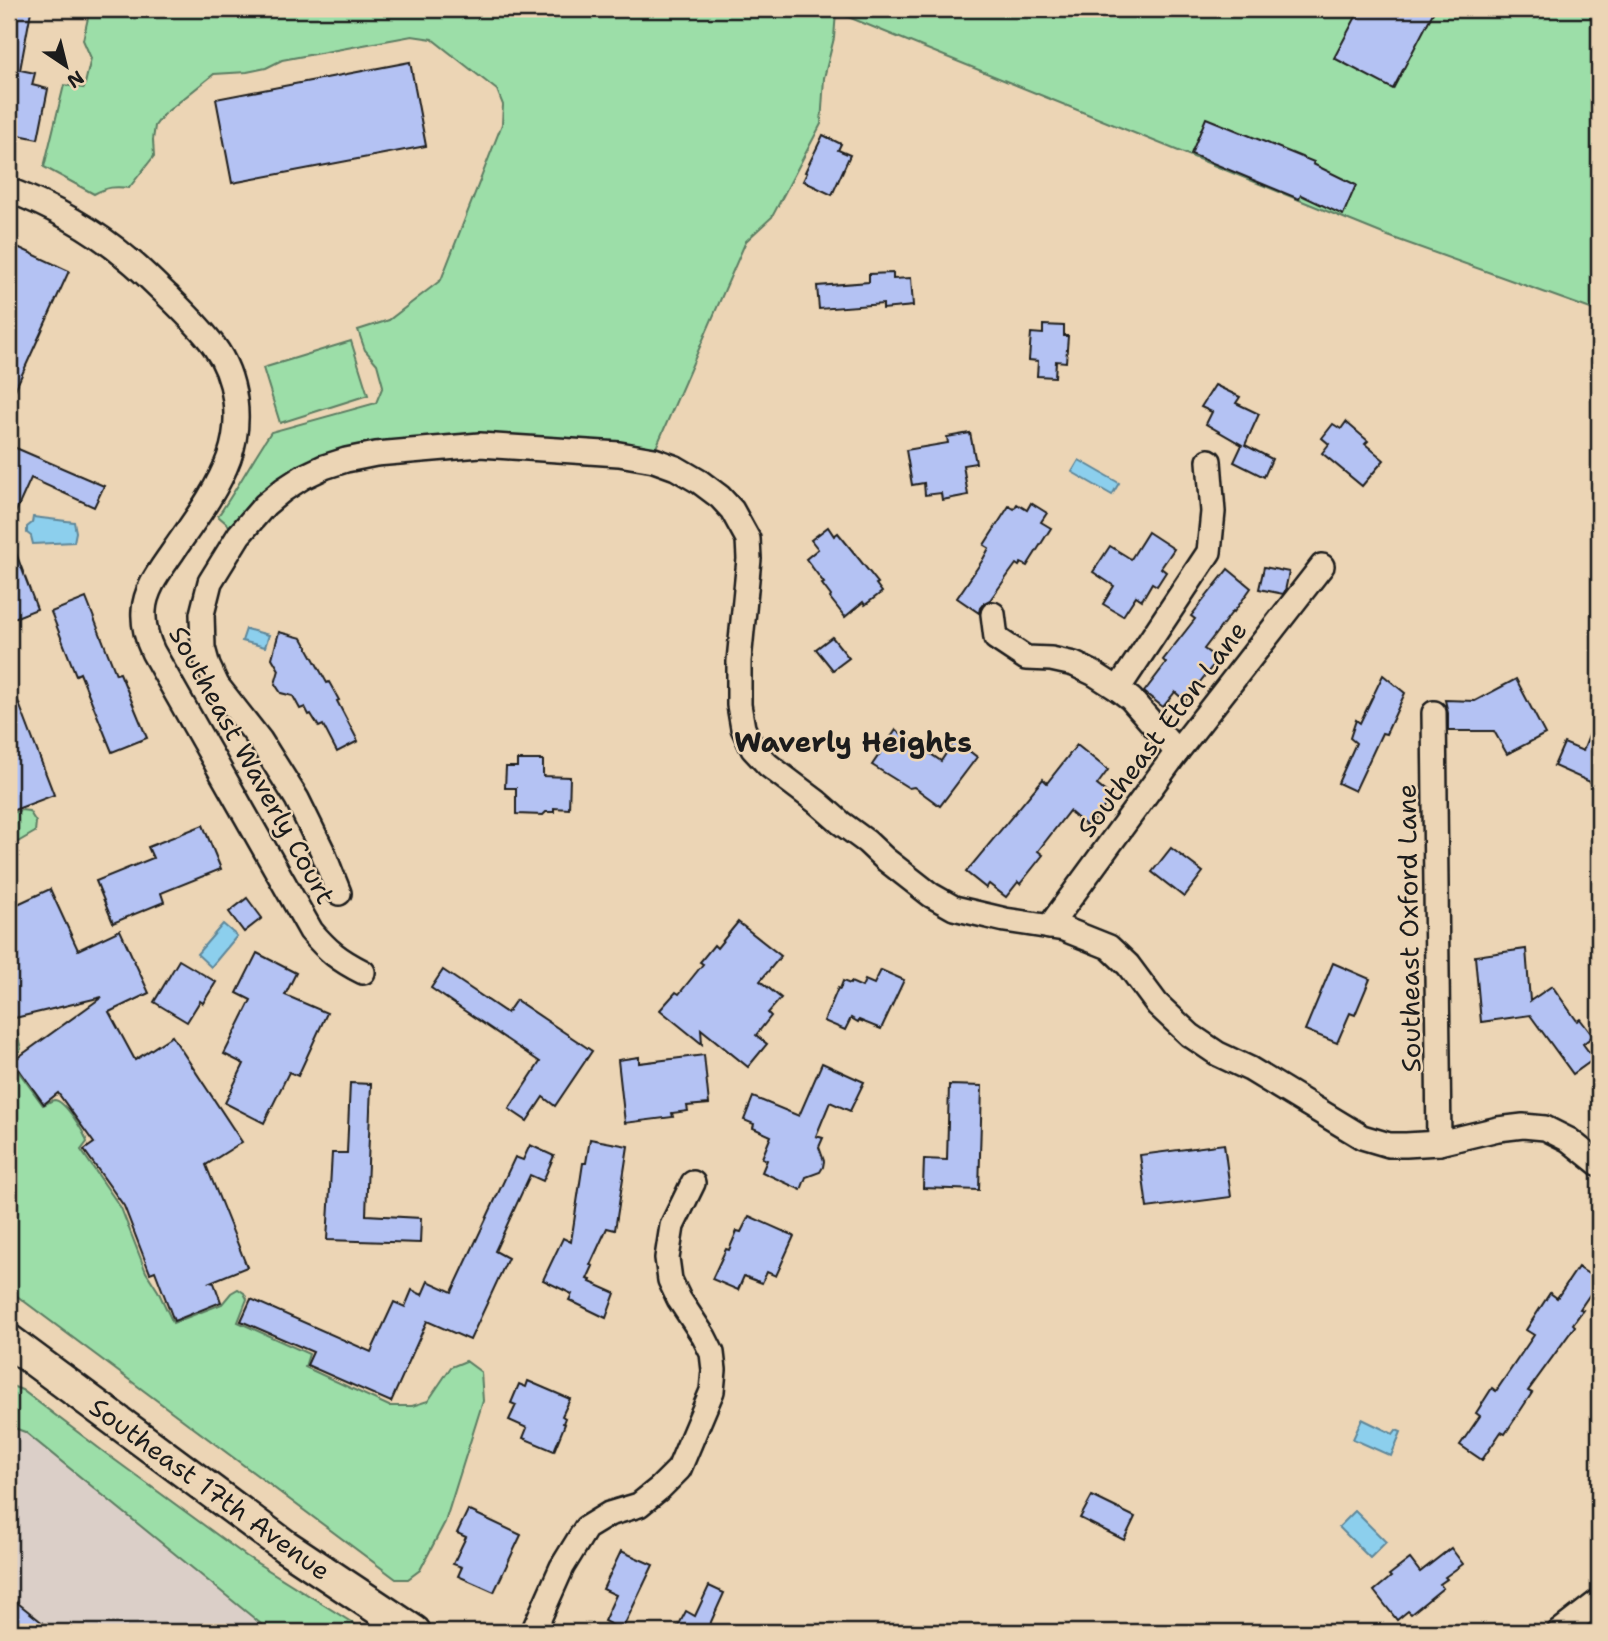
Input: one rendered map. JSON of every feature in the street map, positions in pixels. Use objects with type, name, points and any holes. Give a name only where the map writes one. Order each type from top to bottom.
[{"type":"main road","name":"Southeast 17th Avenue","points":[[9,1341],[285,1546],[414,1632]]},
{"type":"street","name":"Southeast Waverly Court","points":[[9,190],[42,202],[88,228],[129,259],[177,305],[215,347],[233,382],[236,411],[229,458],[209,499],[151,584],[144,609],[146,634],[153,652],[311,931],[340,960],[363,972]]},
{"type":"street","points":[[339,892],[297,799],[260,740],[217,685],[208,666],[203,648],[202,614],[210,582],[239,535],[265,505],[303,477],[346,460],[376,454],[480,445],[620,454],[654,460],[676,468],[720,497],[732,510],[748,540],[749,559],[739,661],[739,705],[743,729],[754,749],[768,765],[931,895],[954,908],[1005,920],[1064,929],[1109,947],[1128,965],[1157,1004],[1190,1035],[1362,1137],[1389,1145],[1406,1146],[1439,1143],[1523,1126],[1545,1128],[1569,1140],[1599,1164]]},
{"type":"street","points":[[1118,689],[1209,552],[1213,512],[1209,461]]},
{"type":"street","name":"Southeast Eton Lane","points":[[1049,927],[1177,752],[1322,566]]},
{"type":"street","points":[[993,614],[996,638],[1026,658],[1051,659],[1074,664],[1093,673],[1131,699],[1177,752]]},
{"type":"street","name":"Southeast Oxford Lane","points":[[1434,713],[1439,1143]]},
{"type":"street","points":[[533,1632],[562,1567],[586,1528],[609,1514],[639,1505],[679,1469],[712,1391],[712,1353],[678,1299],[670,1280],[667,1258],[672,1226],[693,1183]]},
{"type":"street","points":[[1559,1632],[1599,1601]]},
{"type":"shaded area","points":[[9,1387],[337,1632],[9,1632]]},
{"type":"green space","points":[[90,9],[1599,9],[1599,312],[1388,236],[836,12],[834,38],[824,78],[821,124],[772,217],[746,241],[655,450],[572,439],[479,438],[339,456],[233,529],[218,516],[271,432],[376,403],[383,386],[377,364],[365,350],[358,330],[389,320],[441,280],[502,124],[503,105],[497,90],[432,39],[412,36],[282,60],[266,68],[247,72],[214,74],[163,115],[155,126],[154,156],[129,188],[111,188],[94,194],[44,167],[64,85],[84,88],[91,58],[83,40]]},
{"type":"green space","points":[[351,341],[368,395],[280,423],[263,368]]},
{"type":"green space","points":[[21,810],[29,811],[36,822],[35,832],[9,847],[9,814]]},
{"type":"green space","points":[[9,999],[21,1049],[11,1061],[43,1105],[58,1101],[78,1124],[87,1142],[81,1150],[121,1208],[146,1272],[173,1323],[222,1304],[238,1289],[247,1299],[238,1322],[309,1354],[305,1367],[389,1406],[412,1406],[428,1401],[451,1367],[466,1361],[481,1372],[483,1401],[445,1522],[420,1570],[408,1579],[396,1579],[9,1290]]},
{"type":"green space","points":[[9,1385],[22,1390],[246,1556],[367,1632],[271,1632],[25,1432],[9,1426]]},
{"type":"water","points":[[1079,460],[1119,483],[1112,495],[1072,472]]},
{"type":"water","points":[[33,517],[74,522],[74,542],[33,544],[27,527],[32,523]]},
{"type":"water","points":[[246,629],[269,635],[265,647],[242,641]]},
{"type":"water","points":[[223,924],[237,936],[211,967],[197,954]]},
{"type":"water","points":[[1362,1419],[1393,1434],[1396,1430],[1401,1432],[1391,1456],[1353,1439]]},
{"type":"water","points":[[1355,1511],[1386,1542],[1370,1558],[1339,1527]]},
{"type":"building","points":[[9,9],[31,11],[20,70],[35,73],[32,85],[48,89],[38,139],[9,133]]},
{"type":"building","points":[[1360,9],[1435,9],[1393,89],[1334,58]]},
{"type":"building","points":[[410,62],[426,146],[232,183],[216,99]]},
{"type":"building","points":[[1206,118],[1314,162],[1313,164],[1356,185],[1343,215],[1301,195],[1299,199],[1191,154]]},
{"type":"building","points":[[823,135],[841,144],[838,150],[850,155],[832,195],[803,181]]},
{"type":"building","points":[[9,243],[69,271],[9,403]]},
{"type":"building","points":[[893,273],[893,279],[911,278],[913,306],[883,309],[883,304],[819,309],[817,286],[869,282],[869,274]]},
{"type":"building","points":[[1043,325],[1064,326],[1064,336],[1068,336],[1066,362],[1056,361],[1055,377],[1037,376],[1038,361],[1029,360],[1031,333],[1043,334]]},
{"type":"building","points":[[1215,385],[1240,397],[1236,403],[1259,414],[1245,445],[1272,459],[1264,477],[1234,462],[1242,445],[1206,424],[1212,412],[1201,407]]},
{"type":"building","points":[[1346,422],[1368,441],[1365,444],[1384,460],[1362,486],[1322,453],[1329,444],[1322,438],[1333,424],[1341,429]]},
{"type":"building","points":[[970,433],[976,463],[963,465],[968,495],[942,500],[941,493],[925,495],[924,483],[912,485],[906,450],[948,443],[947,437]]},
{"type":"building","points":[[9,445],[104,486],[94,507],[31,478],[9,527]]},
{"type":"building","points":[[1031,503],[1047,513],[1041,522],[1051,528],[1027,566],[1016,564],[990,600],[980,608],[979,613],[957,598],[982,561],[989,548],[984,545],[1009,506],[1014,509],[1017,504],[1027,510]]},
{"type":"building","points":[[828,527],[834,536],[838,533],[878,583],[876,584],[882,592],[865,605],[863,602],[845,617],[806,559],[818,549],[811,540]]},
{"type":"building","points":[[1148,532],[1174,549],[1161,568],[1166,572],[1157,586],[1152,583],[1142,600],[1136,596],[1123,616],[1103,604],[1114,586],[1093,572],[1110,546],[1131,559]]},
{"type":"building","points":[[9,540],[37,609],[9,620]]},
{"type":"building","points":[[1264,567],[1289,572],[1283,594],[1259,589]]},
{"type":"building","points":[[1228,569],[1251,588],[1204,649],[1218,659],[1185,701],[1175,692],[1163,707],[1144,692],[1166,663],[1163,660],[1195,619],[1191,616]]},
{"type":"building","points":[[86,598],[116,674],[120,673],[147,738],[112,752],[80,673],[76,675],[51,612]]},
{"type":"building","points":[[279,632],[302,638],[339,700],[337,701],[358,741],[337,752],[323,725],[319,727],[305,707],[300,709],[293,696],[281,693],[275,684],[279,670],[272,658]]},
{"type":"building","points":[[832,637],[849,658],[833,670],[816,649]]},
{"type":"building","points":[[1383,675],[1405,693],[1386,734],[1382,733],[1355,791],[1338,783],[1356,743],[1350,738],[1356,720],[1360,723]]},
{"type":"building","points":[[1516,679],[1545,734],[1507,754],[1494,731],[1448,731],[1445,700],[1475,701]]},
{"type":"building","points":[[9,681],[54,795],[9,812]]},
{"type":"building","points":[[1598,713],[1599,786],[1554,766],[1564,743],[1583,751]]},
{"type":"building","points":[[896,730],[941,761],[955,740],[977,757],[940,806],[914,787],[909,788],[872,765]]},
{"type":"building","points":[[1077,745],[1108,770],[1097,785],[1112,797],[1088,827],[1069,811],[1038,851],[1043,855],[1006,897],[989,884],[986,888],[966,872],[1043,779],[1047,783]]},
{"type":"building","points":[[517,760],[543,760],[543,776],[570,777],[569,809],[554,808],[554,812],[546,812],[543,815],[516,814],[516,788],[505,788],[506,767],[517,767]]},
{"type":"building","points":[[203,825],[221,869],[161,893],[164,902],[113,923],[96,881],[153,858],[148,847]]},
{"type":"building","points":[[1171,848],[1203,872],[1184,897],[1152,872]]},
{"type":"building","points":[[50,889],[78,950],[120,930],[149,993],[109,1012],[135,1060],[172,1036],[242,1142],[206,1165],[247,1267],[210,1282],[214,1283],[221,1302],[174,1321],[155,1271],[150,1273],[124,1206],[84,1150],[94,1143],[58,1093],[44,1104],[13,1061],[102,997],[15,1018],[9,991],[9,908]]},
{"type":"building","points":[[247,898],[262,918],[244,932],[229,912]]},
{"type":"building","points":[[738,922],[781,956],[760,981],[781,998],[768,1013],[771,1016],[756,1035],[767,1044],[748,1067],[701,1029],[702,1044],[660,1010],[676,992],[679,994],[703,964],[700,962],[714,945],[717,948]]},
{"type":"building","points":[[1526,949],[1530,1001],[1552,986],[1577,1021],[1580,1019],[1593,1036],[1583,1044],[1594,1059],[1573,1074],[1530,1015],[1481,1022],[1475,956]]},
{"type":"building","points":[[257,953],[296,973],[285,995],[327,1013],[298,1076],[289,1072],[264,1123],[225,1103],[244,1064],[224,1054],[251,1000],[237,993]]},
{"type":"building","points":[[179,960],[216,982],[187,1022],[154,1002]]},
{"type":"building","points":[[1333,963],[1370,979],[1355,1015],[1350,1013],[1337,1043],[1305,1030]]},
{"type":"building","points":[[443,970],[507,1013],[516,1000],[592,1051],[555,1106],[543,1097],[527,1121],[509,1109],[540,1062],[431,988]]},
{"type":"building","points":[[881,970],[904,980],[881,1029],[851,1018],[845,1030],[824,1021],[843,981],[862,987],[865,980],[874,984]]},
{"type":"building","points":[[704,1055],[709,1104],[687,1106],[688,1111],[672,1113],[673,1117],[625,1123],[618,1060],[639,1057],[639,1063]]},
{"type":"building","points":[[822,1063],[864,1082],[850,1111],[830,1102],[816,1136],[823,1138],[819,1147],[824,1161],[823,1167],[820,1172],[806,1177],[801,1190],[762,1172],[767,1160],[762,1158],[771,1136],[753,1128],[754,1124],[744,1120],[753,1097],[799,1116]]},
{"type":"building","points":[[350,1083],[371,1084],[366,1215],[421,1218],[420,1243],[327,1240],[332,1153],[347,1153]]},
{"type":"building","points":[[949,1085],[982,1086],[979,1190],[923,1188],[924,1159],[947,1160]]},
{"type":"building","points":[[590,1139],[628,1146],[615,1230],[607,1228],[590,1265],[593,1266],[587,1279],[615,1293],[606,1318],[569,1300],[572,1294],[543,1280],[563,1238],[571,1242],[583,1163],[586,1163]]},
{"type":"building","points":[[1224,1144],[1231,1197],[1147,1208],[1140,1155]]},
{"type":"building","points":[[530,1145],[554,1156],[543,1181],[530,1175],[495,1251],[508,1258],[470,1340],[427,1321],[391,1402],[307,1365],[313,1352],[241,1321],[251,1299],[371,1352],[394,1302],[405,1307],[412,1290],[422,1295],[428,1281],[452,1292],[515,1157],[523,1160]]},
{"type":"building","points":[[749,1216],[794,1236],[776,1276],[767,1272],[762,1283],[744,1276],[738,1290],[712,1279],[726,1249],[729,1250],[737,1231],[741,1232]]},
{"type":"building","points":[[1578,1267],[1599,1281],[1580,1309],[1583,1310],[1573,1324],[1575,1326],[1528,1391],[1532,1393],[1505,1434],[1501,1432],[1482,1460],[1460,1445],[1480,1416],[1476,1413],[1492,1388],[1496,1391],[1534,1335],[1526,1330],[1550,1293],[1557,1298]]},
{"type":"building","points":[[528,1381],[570,1399],[562,1416],[565,1418],[565,1424],[554,1451],[523,1438],[527,1428],[509,1420],[516,1405],[511,1403],[519,1384],[526,1387]]},
{"type":"building","points":[[1092,1496],[1135,1517],[1124,1540],[1080,1518]]},
{"type":"building","points":[[468,1510],[521,1535],[494,1592],[458,1576],[462,1567],[453,1564],[466,1537],[457,1533]]},
{"type":"building","points":[[1451,1548],[1463,1564],[1445,1577],[1447,1579],[1440,1584],[1443,1588],[1411,1614],[1408,1611],[1397,1620],[1374,1591],[1410,1559],[1420,1572]]},
{"type":"building","points":[[621,1551],[653,1565],[622,1630],[604,1621],[616,1595],[603,1589]]},
{"type":"building","points":[[709,1586],[724,1593],[710,1624],[727,1632],[675,1632],[686,1611],[695,1616]]},
{"type":"building","points":[[9,1596],[54,1632],[9,1632]]},
{"type":"district","name":"Waverly Heights","points":[[853,742]]}]
